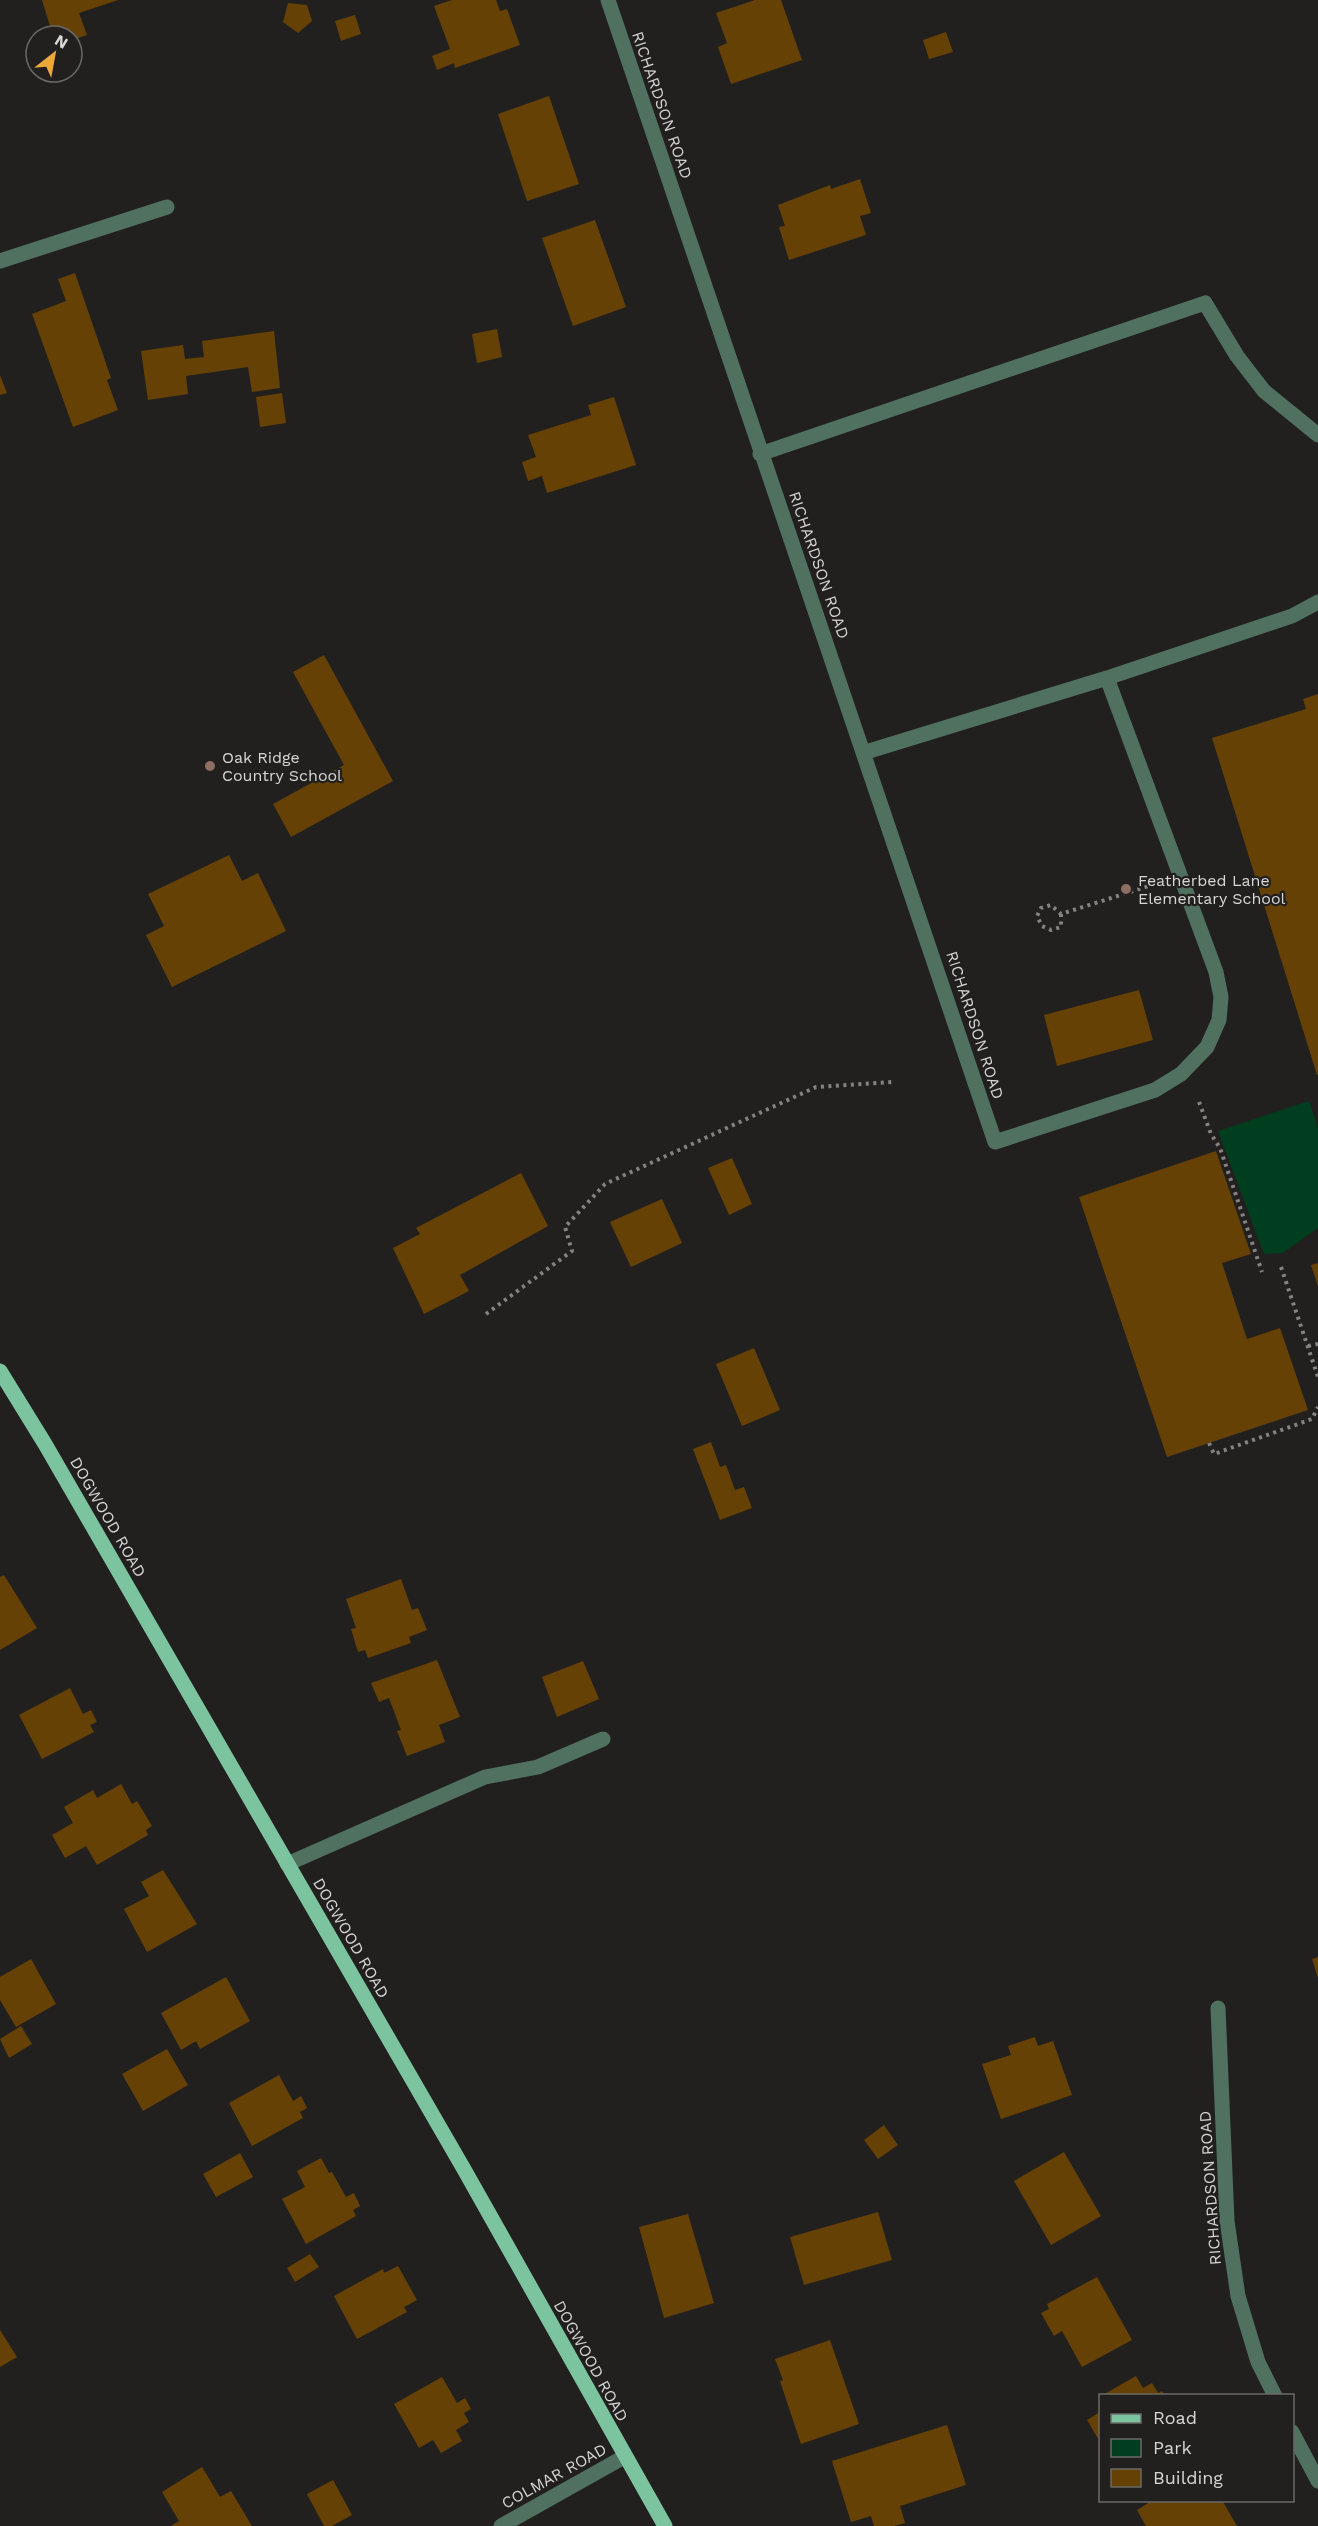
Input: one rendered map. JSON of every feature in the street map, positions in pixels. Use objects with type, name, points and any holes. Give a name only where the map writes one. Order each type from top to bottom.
[{"type":"main road","name":"DOGWOOD ROAD","points":[[0,1371],[45,1444],[465,2171],[664,2526]]},
{"type":"street","name":"RICHARDSON ROAD","points":[[608,0],[760,454],[866,752],[995,1142],[1155,1090],[1181,1074],[1207,1047],[1219,1020],[1221,997],[1216,972],[1107,678]]},
{"type":"street","points":[[0,261],[167,207]]},
{"type":"street","points":[[760,454],[1205,303],[1237,356],[1264,391],[1318,435]]},
{"type":"street","points":[[866,752],[1107,678],[1292,616],[1318,602]]},
{"type":"street","points":[[287,1864],[485,1777],[538,1767],[603,1739]]},
{"type":"street","name":"RICHARDSON ROAD","points":[[1218,2008],[1227,2221],[1237,2285],[1258,2362],[1274,2394]]},
{"type":"street","points":[[1294,2433],[1313,2461],[1318,2481]]},
{"type":"street","name":"COLMAR ROAD","points":[[501,2526],[624,2457]]},
{"type":"path","points":[[1061,914],[1153,884]]},
{"type":"path","points":[[1051,905],[1061,914],[1061,927],[1051,930],[1042,926],[1037,916],[1041,908],[1051,905]]},
{"type":"path","points":[[486,1314],[572,1251],[565,1227],[605,1184],[816,1087],[892,1082]]},
{"type":"path","points":[[1199,1102],[1211,1134],[1220,1148],[1262,1272]]},
{"type":"path","points":[[1281,1267],[1318,1377]]},
{"type":"path","points":[[1308,1346],[1318,1344]]},
{"type":"path","points":[[1209,1443],[1214,1454],[1312,1419],[1318,1407]]},
{"type":"green space","points":[[1309,1101],[1318,1128],[1318,1228],[1283,1253],[1264,1254],[1218,1131]]},
{"type":"building","points":[[42,0],[118,0],[79,13],[83,24],[49,24]]},
{"type":"building","points":[[452,0],[496,0],[500,11],[507,9],[520,45],[455,68],[454,63],[437,70],[432,56],[450,49],[434,6]]},
{"type":"building","points":[[755,0],[781,0],[802,60],[731,84],[718,47],[727,43],[716,13]]},
{"type":"building","points":[[288,3],[307,5],[312,21],[298,33],[283,22]]},
{"type":"building","points":[[355,15],[361,34],[341,41],[335,21]]},
{"type":"building","points":[[946,32],[953,52],[929,59],[923,40]]},
{"type":"building","points":[[549,96],[579,184],[527,201],[498,114]]},
{"type":"building","points":[[860,179],[871,213],[860,216],[866,235],[789,260],[779,227],[785,226],[778,205],[830,185],[831,189]]},
{"type":"building","points":[[595,220],[626,307],[573,326],[542,238]]},
{"type":"building","points":[[75,273],[111,378],[107,380],[118,410],[73,427],[32,314],[66,301],[58,279]]},
{"type":"building","points":[[497,329],[502,357],[477,363],[472,334]]},
{"type":"building","points":[[274,331],[280,388],[252,392],[248,367],[186,376],[188,394],[148,400],[141,351],[183,345],[185,359],[204,357],[202,341]]},
{"type":"building","points":[[0,375],[7,393],[0,395]]},
{"type":"building","points":[[282,393],[286,423],[260,427],[256,397]]},
{"type":"building","points":[[614,397],[636,465],[547,493],[542,476],[528,481],[522,462],[536,457],[528,435],[591,415],[588,405]]},
{"type":"building","points":[[324,655],[393,781],[291,837],[273,804],[344,765],[293,672]]},
{"type":"building","points":[[1318,694],[1317,1075],[1212,738],[1306,709],[1303,699]]},
{"type":"building","points":[[229,855],[242,881],[258,873],[286,931],[172,987],[146,935],[164,926],[148,894]]},
{"type":"building","points":[[1139,990],[1153,1040],[1057,1066],[1044,1015]]},
{"type":"building","points":[[1216,1151],[1251,1254],[1222,1263],[1247,1339],[1280,1328],[1308,1410],[1167,1457],[1079,1197]]},
{"type":"building","points":[[732,1158],[752,1204],[729,1215],[708,1168]]},
{"type":"building","points":[[521,1173],[548,1226],[460,1275],[469,1291],[424,1314],[393,1248],[420,1234],[416,1228]]},
{"type":"building","points":[[662,1199],[682,1243],[631,1267],[610,1222]]},
{"type":"building","points":[[1318,1263],[1318,1286],[1311,1265]]},
{"type":"building","points":[[754,1348],[780,1410],[742,1426],[716,1364]]},
{"type":"building","points":[[711,1442],[720,1467],[726,1465],[735,1490],[744,1487],[752,1508],[720,1520],[693,1449]]},
{"type":"building","points":[[4,1575],[37,1628],[0,1650],[0,1577]]},
{"type":"building","points":[[401,1579],[412,1610],[418,1608],[427,1630],[409,1637],[411,1643],[368,1658],[365,1650],[358,1652],[351,1629],[356,1628],[346,1599]]},
{"type":"building","points":[[437,1660],[460,1717],[439,1725],[445,1742],[407,1756],[397,1731],[401,1730],[389,1698],[379,1702],[371,1683]]},
{"type":"building","points":[[583,1661],[599,1699],[557,1717],[542,1677]]},
{"type":"building","points":[[70,1688],[83,1714],[91,1710],[97,1722],[90,1725],[94,1732],[42,1759],[19,1715]]},
{"type":"building","points":[[121,1784],[132,1804],[137,1801],[152,1826],[146,1830],[148,1835],[97,1865],[86,1846],[65,1858],[52,1835],[73,1823],[64,1807],[93,1790],[97,1798]]},
{"type":"building","points":[[163,1870],[197,1924],[147,1952],[124,1909],[149,1896],[141,1882]]},
{"type":"building","points":[[1318,1957],[1318,1978],[1312,1959]]},
{"type":"building","points":[[31,1959],[56,2004],[16,2027],[0,2000],[0,1977]]},
{"type":"building","points":[[226,1977],[250,2021],[200,2049],[196,2041],[181,2050],[161,2013]]},
{"type":"building","points":[[21,2026],[32,2044],[9,2058],[0,2039]]},
{"type":"building","points":[[1035,2037],[1038,2046],[1053,2041],[1072,2095],[1001,2119],[982,2064],[1011,2055],[1008,2046]]},
{"type":"building","points":[[167,2049],[188,2085],[143,2111],[122,2074]]},
{"type":"building","points":[[279,2075],[293,2101],[301,2096],[307,2108],[300,2112],[303,2118],[252,2146],[229,2103]]},
{"type":"building","points":[[884,2125],[898,2145],[878,2159],[864,2140]]},
{"type":"building","points":[[1064,2152],[1101,2216],[1051,2245],[1014,2181]]},
{"type":"building","points":[[240,2153],[253,2177],[216,2197],[203,2174]]},
{"type":"building","points":[[321,2158],[346,2197],[354,2193],[360,2206],[353,2210],[356,2216],[306,2244],[282,2199],[305,2187],[297,2171]]},
{"type":"building","points":[[878,2212],[892,2260],[804,2285],[790,2237]]},
{"type":"building","points":[[688,2214],[714,2303],[664,2318],[639,2227]]},
{"type":"building","points":[[310,2254],[319,2267],[295,2282],[287,2268]]},
{"type":"building","points":[[398,2266],[417,2300],[404,2307],[407,2312],[357,2339],[334,2296],[383,2269],[384,2273]]},
{"type":"building","points":[[1097,2277],[1132,2340],[1082,2367],[1062,2331],[1054,2336],[1041,2313],[1049,2309],[1047,2304]]},
{"type":"building","points":[[0,2330],[17,2357],[0,2367]]},
{"type":"building","points":[[830,2340],[859,2424],[801,2444],[775,2359]]},
{"type":"building","points":[[1136,2376],[1143,2388],[1152,2383],[1158,2393],[1162,2391],[1164,2394],[1104,2394]]},
{"type":"building","points":[[442,2377],[457,2403],[465,2398],[471,2409],[464,2413],[469,2422],[456,2430],[462,2441],[441,2453],[433,2440],[419,2448],[394,2404]]},
{"type":"building","points":[[1099,2413],[1099,2440],[1087,2420]]},
{"type":"building","points":[[947,2425],[966,2485],[900,2506],[905,2523],[894,2526],[874,2526],[871,2516],[851,2522],[832,2461]]},
{"type":"building","points":[[202,2467],[220,2497],[231,2491],[252,2526],[171,2526],[179,2521],[162,2492]]},
{"type":"building","points":[[333,2480],[352,2515],[332,2526],[324,2526],[307,2494]]},
{"type":"building","points":[[1150,2502],[1223,2502],[1237,2526],[1146,2526],[1137,2510]]},
{"type":"place","name":"Oak Ridge Country School","points":[[210,766]]},
{"type":"place","name":"Featherbed Lane Elementary School","points":[[1126,889]]}]
